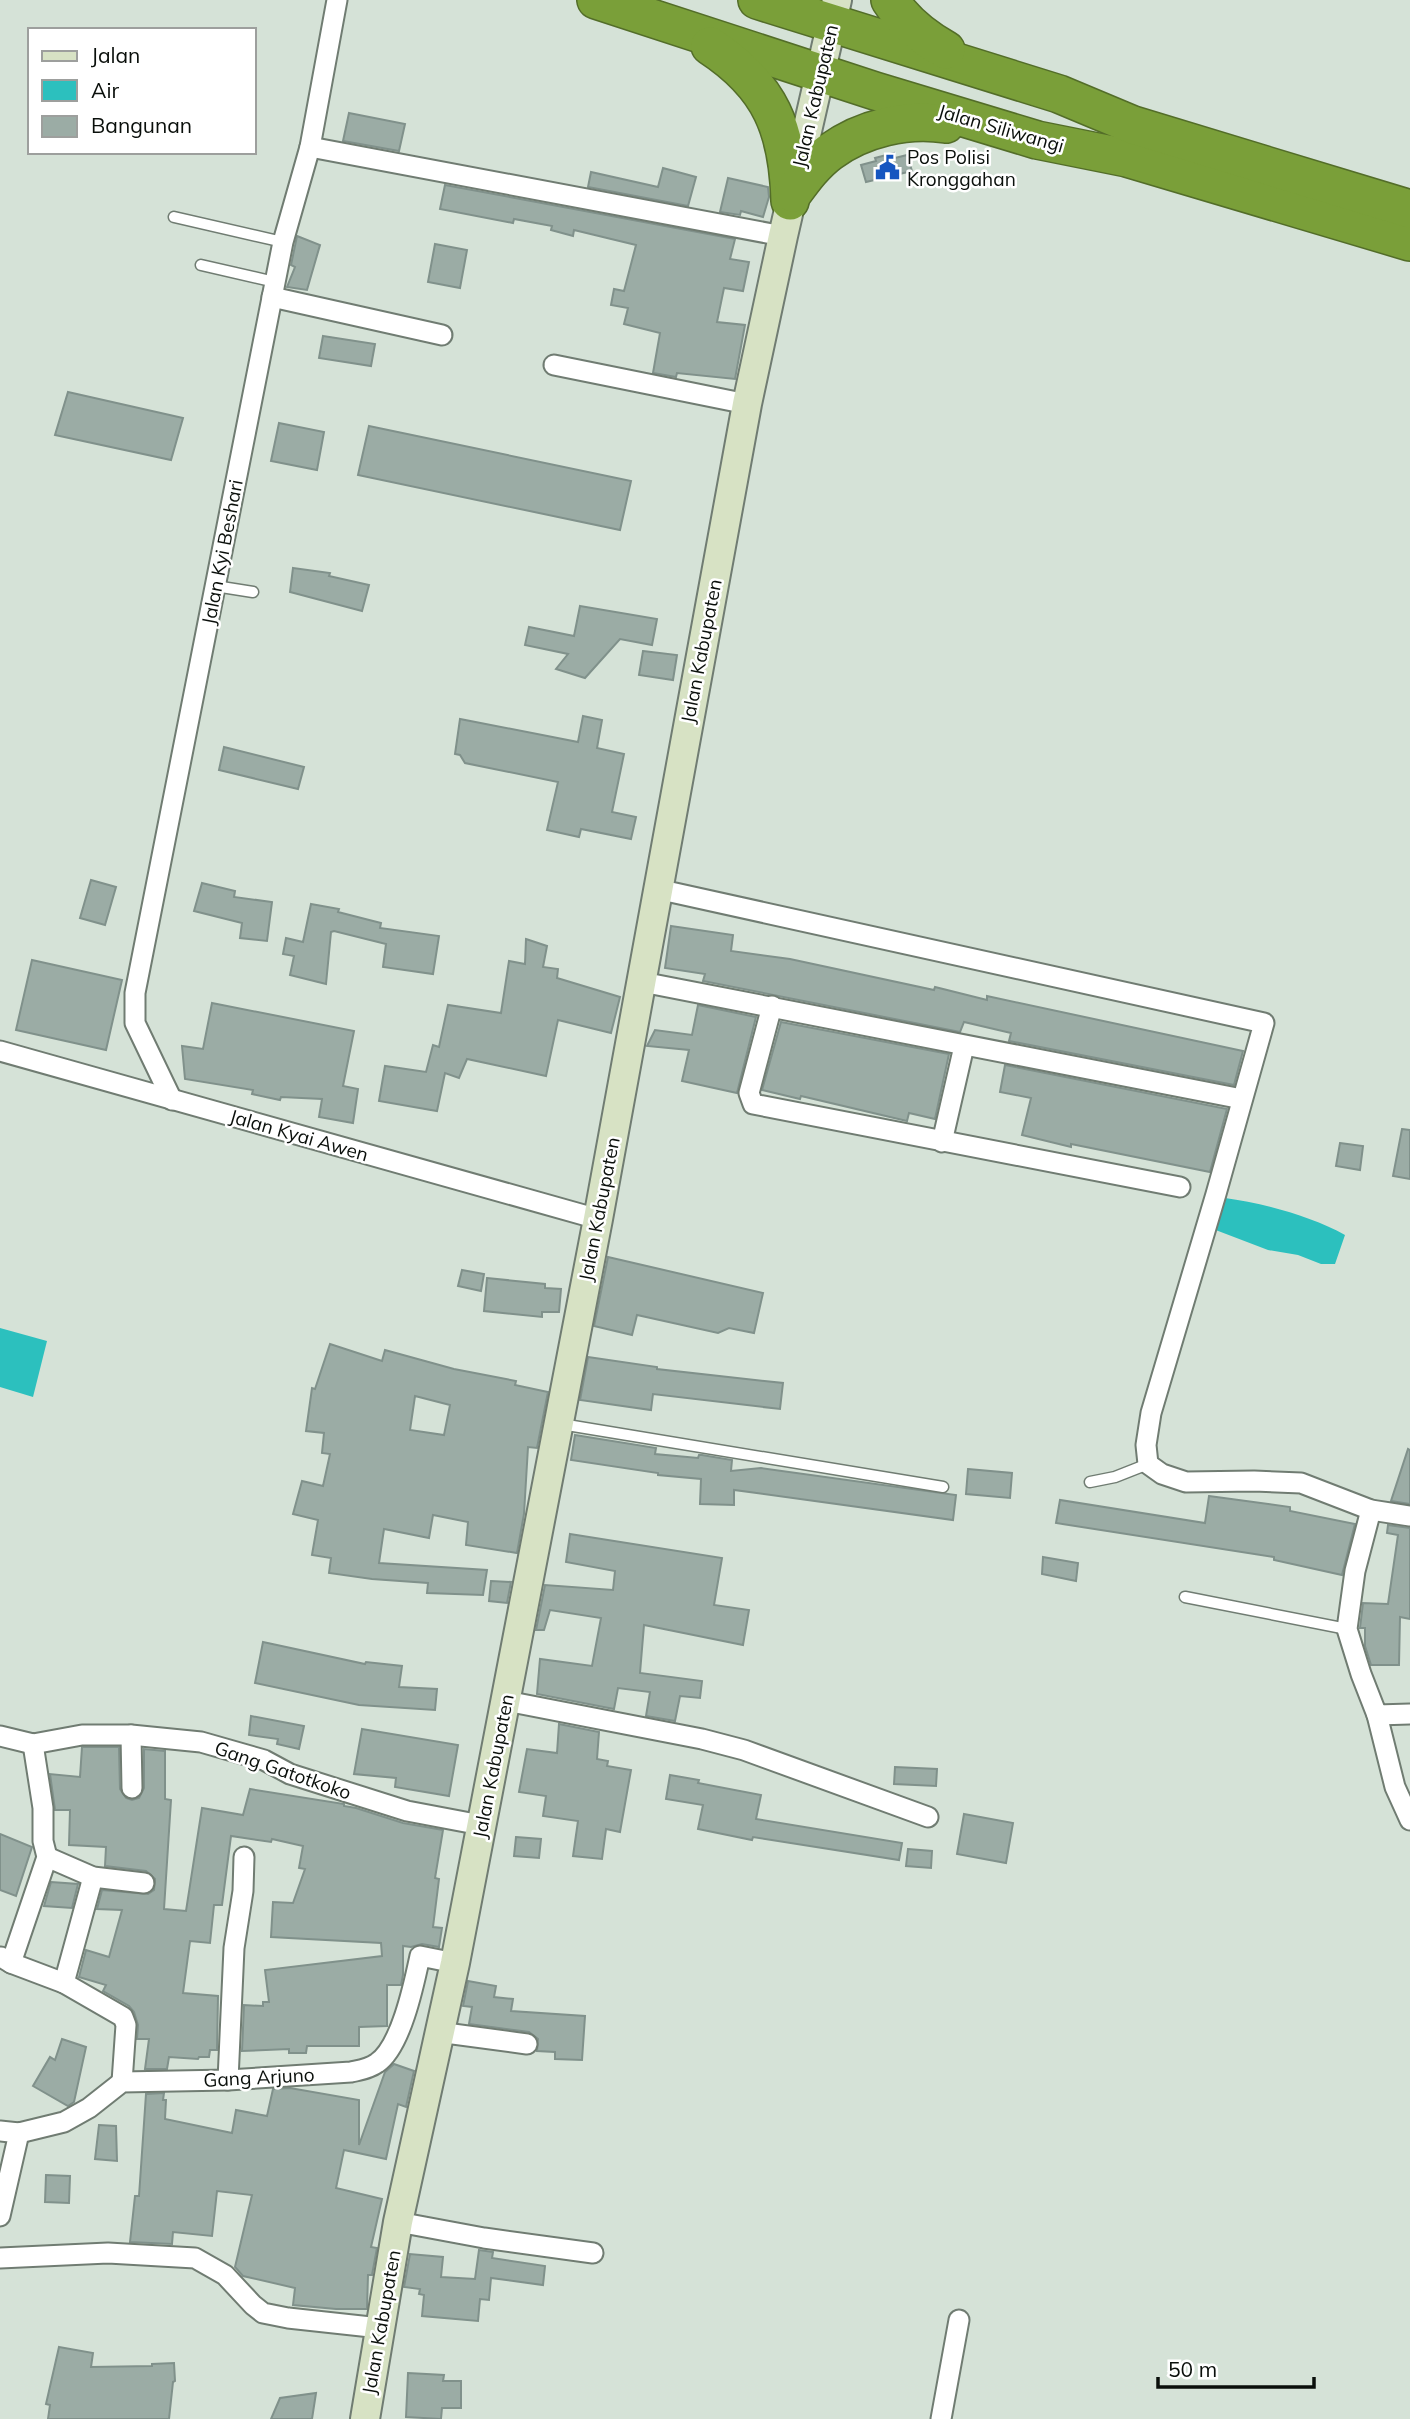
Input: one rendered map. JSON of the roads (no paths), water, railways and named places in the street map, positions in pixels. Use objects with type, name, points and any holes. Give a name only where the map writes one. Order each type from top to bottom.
[{"type":"highway","name":"Jalan Siliwangi","points":[[596,0],[820,73],[1043,141],[1127,158],[1247,176],[1410,209]]},
{"type":"highway","name":"Jalan Siliwangi","points":[[757,0],[834,12],[1005,78],[1059,94],[1247,176],[1410,242]]},
{"type":"highway","points":[[890,0],[905,20],[921,34],[962,58],[1005,78]]},
{"type":"highway","points":[[667,23],[707,44],[734,63],[769,104],[777,120],[787,154],[792,197]]},
{"type":"highway","points":[[1059,94],[1136,110],[1410,191]]},
{"type":"highway","points":[[792,197],[814,167],[829,152],[846,142],[879,128],[918,122],[939,123],[1043,141],[1122,172],[1410,258]]},
{"type":"main road","name":"Jalan Kabupaten","points":[[365,2419],[398,2222],[455,1963],[598,1219],[747,404],[834,12]]},
{"type":"street","name":"Jalan Kyi Beshari","points":[[172,1100],[135,1023],[135,993],[283,242],[316,148],[337,0]]},
{"type":"street","points":[[316,148],[783,236]]},
{"type":"street","points":[[274,290],[442,335]]},
{"type":"street","points":[[554,365],[747,404]]},
{"type":"street","points":[[657,889],[1264,1023],[1151,1413],[1146,1445],[1148,1464],[1162,1475],[1186,1482],[1301,1483],[1371,1510],[1410,1516]]},
{"type":"street","points":[[642,982],[1242,1099]]},
{"type":"street","points":[[772,1006],[749,1093],[753,1104],[1181,1187]]},
{"type":"street","points":[[942,1142],[964,1046]]},
{"type":"street","name":"Jalan Kyai Awen","points":[[0,1051],[598,1219]]},
{"type":"street","points":[[1371,1510],[1355,1571],[1347,1629],[1377,1716],[1395,1787],[1410,1820]]},
{"type":"street","points":[[506,1701],[723,1744],[928,1817]]},
{"type":"street","points":[[1377,1716],[1410,1714]]},
{"type":"street","name":"Gang Gatotkoko","points":[[0,1736],[33,1744],[82,1735],[131,1735],[201,1742],[264,1760],[290,1774],[407,1811],[481,1825]]},
{"type":"street","points":[[131,1735],[132,1788]]},
{"type":"street","points":[[0,2216],[10,2132],[64,2122],[89,2108],[122,2082],[126,2025],[123,2017],[64,1983],[6,1960],[47,1857],[33,1744]]},
{"type":"street","points":[[47,1857],[93,1877],[144,1883]]},
{"type":"street","points":[[228,2080],[234,1948],[243,1891],[244,1857]]},
{"type":"street","points":[[64,1983],[93,1877]]},
{"type":"street","name":"Gang Arjuno","points":[[122,2082],[228,2080],[351,2072],[369,2068],[383,2058],[391,2047],[405,2017],[420,1956],[455,1963]]},
{"type":"street","points":[[439,2032],[527,2044]]},
{"type":"street","points":[[398,2222],[484,2238],[593,2253]]},
{"type":"street","points":[[0,2258],[108,2253],[195,2258],[225,2275],[263,2313],[380,2328]]},
{"type":"street","points":[[941,2419],[959,2320]]},
{"type":"lane","points":[[174,217],[283,242]]},
{"type":"lane","points":[[201,265],[274,290]]},
{"type":"lane","points":[[215,586],[253,592]]},
{"type":"lane","points":[[557,1423],[943,1487]]},
{"type":"lane","points":[[1090,1482],[1115,1477],[1148,1464]]},
{"type":"lane","points":[[1185,1597],[1347,1629]]},
{"type":"water","points":[[1225,1198],[1286,1211],[1345,1235],[1335,1264],[1321,1264],[1298,1255],[1268,1250],[1213,1229]]},
{"type":"water","points":[[0,1328],[47,1341],[33,1397],[0,1387]]},
{"type":"place","name":"Pos Polisi Kronggahan","points":[[887,168]]}]
